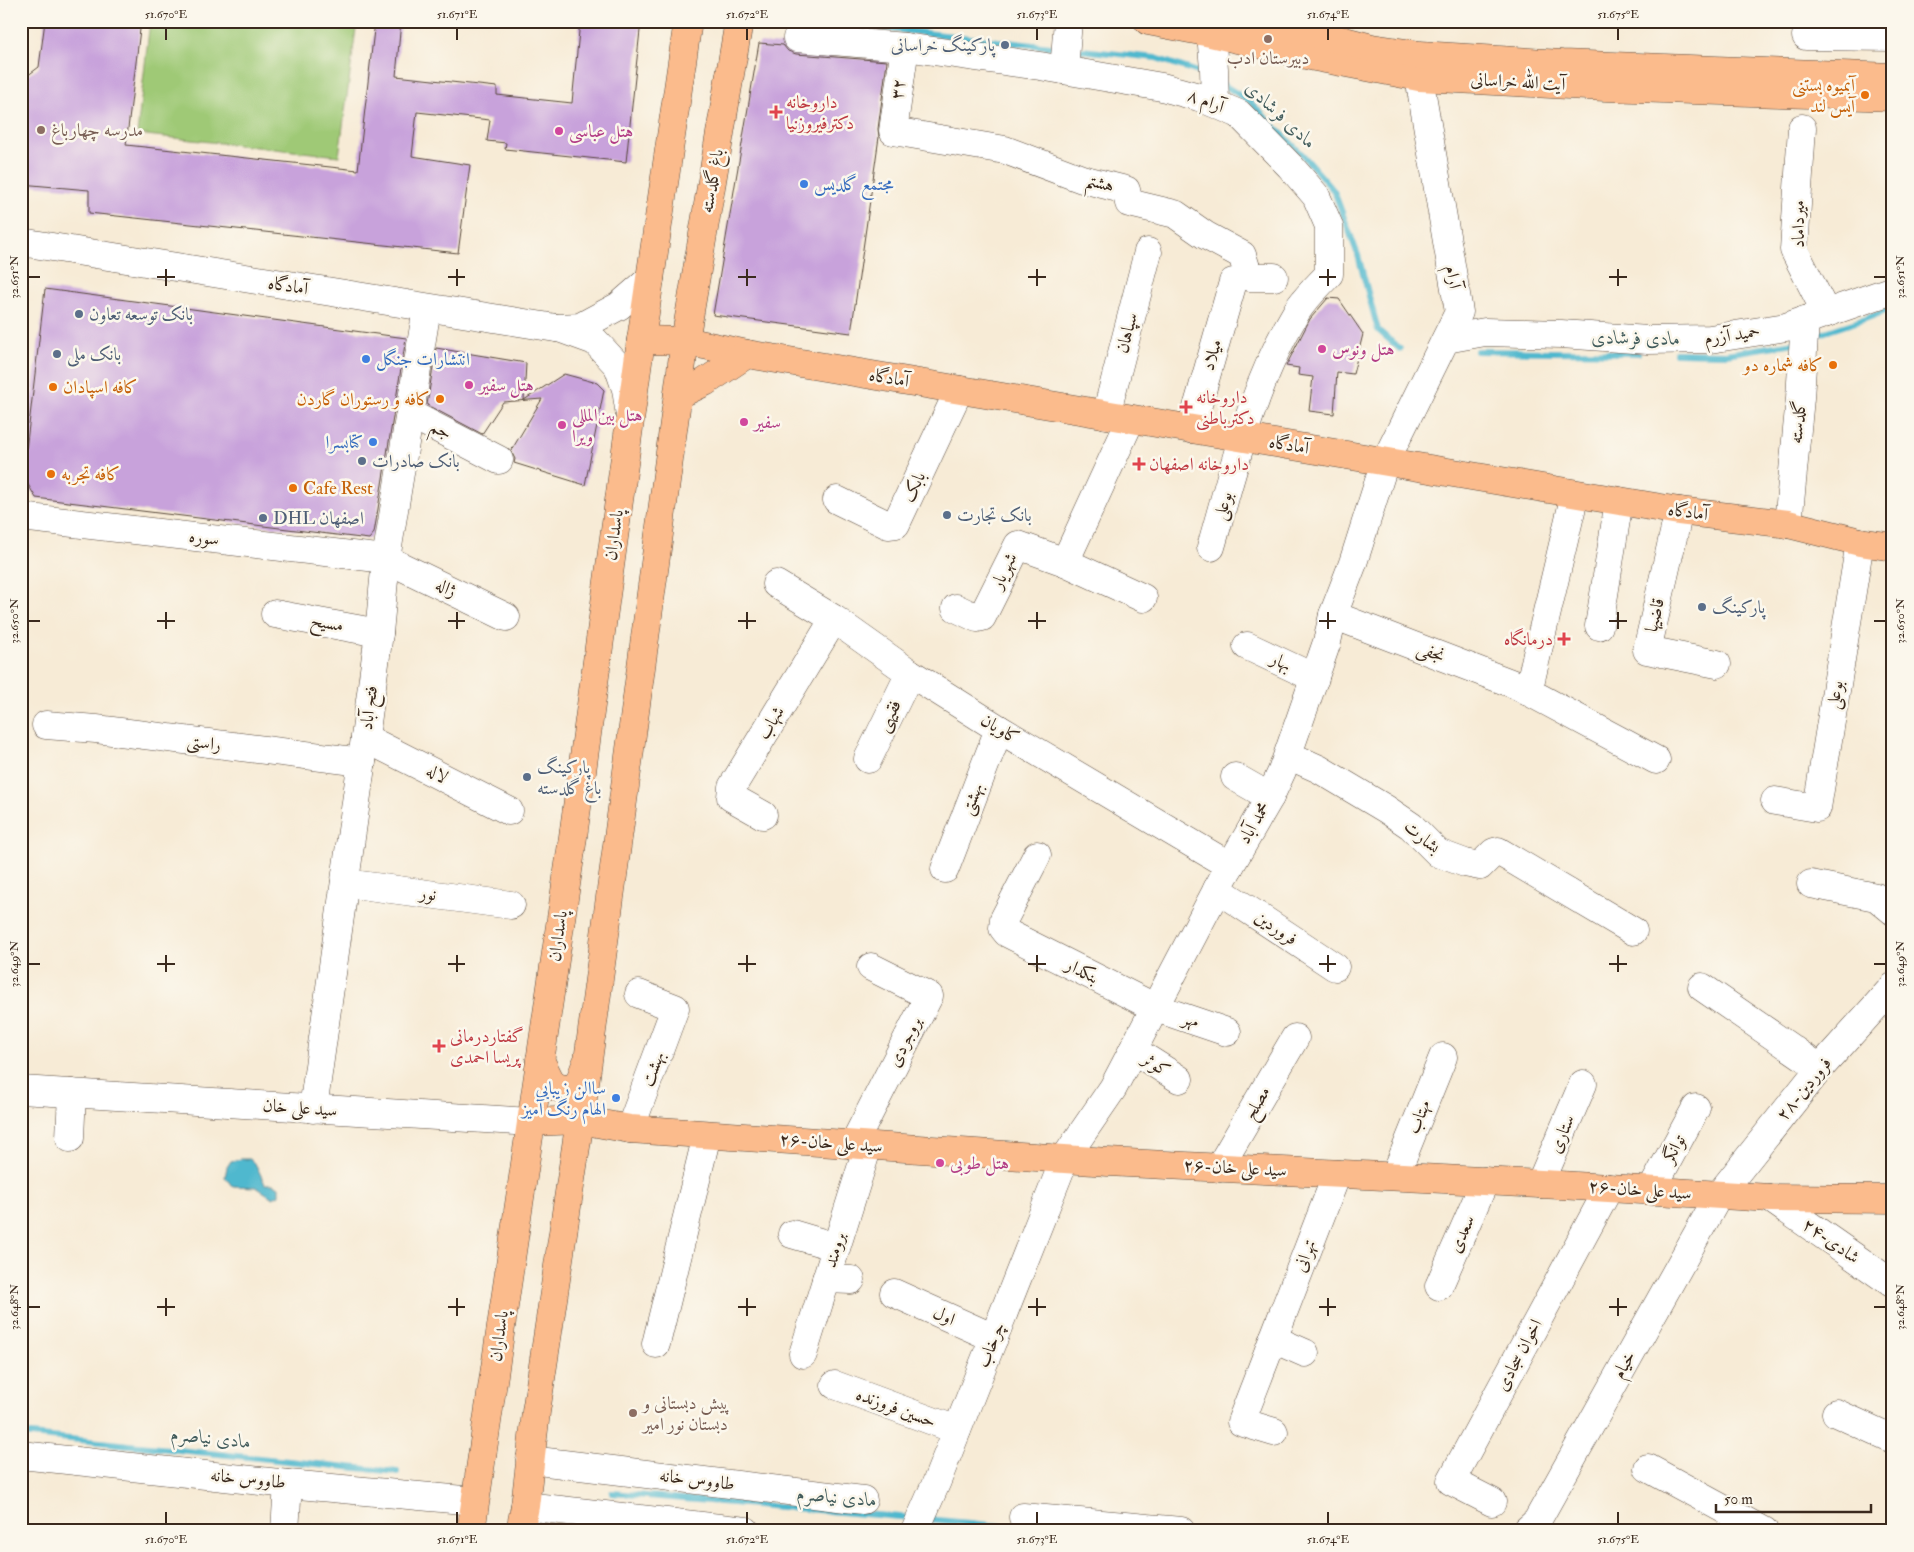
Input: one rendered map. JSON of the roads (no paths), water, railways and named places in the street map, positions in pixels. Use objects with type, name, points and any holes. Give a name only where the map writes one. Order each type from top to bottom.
[{"type":"main road","points":[[642,340],[688,21]]},
{"type":"main road","name":"آیت الله خراسانی","points":[[1148,21],[1419,77],[1561,74],[1804,73],[1891,84]]},
{"type":"main road","name":"آیت الله خراسانی","points":[[1267,21],[1372,48],[1561,74],[1891,84]]},
{"type":"main road","name":"باغ گلدسته","points":[[685,340],[740,24]]},
{"type":"main road","name":"آمادگاه","points":[[642,340],[685,340],[747,354],[1575,494],[1679,511],[1788,524],[1860,542],[1893,547]]},
{"type":"main road","name":"پاسداران","points":[[471,1531],[642,340]]},
{"type":"main road","points":[[523,1518],[536,1412],[580,1120],[685,340]]},
{"type":"main road","points":[[677,406],[705,382],[747,354]]},
{"type":"main road","points":[[630,419],[646,401],[658,401],[677,406]]},
{"type":"main road","points":[[540,1060],[553,1086],[564,1089],[577,1088],[588,1057]]},
{"type":"main road","name":"۲۶-سید علی خان","points":[[580,1120],[630,1130],[1219,1168],[1395,1176],[1770,1198],[1893,1200]]},
{"type":"main road","name":"سید علی خان","points":[[531,1122],[580,1120]]},
{"type":"street","points":[[1064,70],[1068,21]]},
{"type":"street","points":[[1804,73],[1805,29],[1893,37]]},
{"type":"street","points":[[1211,33],[1215,103]]},
{"type":"street","name":"۸ آرام","points":[[797,38],[905,47],[1064,70],[1162,87],[1199,96],[1239,114],[1290,166],[1316,196],[1329,226],[1329,274],[1298,310],[1264,376],[1242,437]]},
{"type":"street","name":"۳۲","points":[[893,130],[905,47]]},
{"type":"street","name":"آرام","points":[[1385,462],[1459,312],[1419,77]]},
{"type":"street","name":"میرداماد","points":[[1802,128],[1794,250],[1815,317]]},
{"type":"street","name":"هشتم","points":[[893,130],[1005,150],[1082,179],[1126,190],[1129,203],[1175,214],[1205,235],[1242,255],[1249,277],[1274,277]]},
{"type":"street","name":"آمادگاه","points":[[21,242],[556,328],[595,341],[618,366],[626,389],[630,419]]},
{"type":"street","name":"سپاهان","points":[[1118,417],[1148,252]]},
{"type":"street","name":"آمادگاه","points":[[556,328],[580,327],[619,306],[650,280]]},
{"type":"street","name":"میلاد","points":[[1191,429],[1233,282]]},
{"type":"street","name":"حمید آزرم","points":[[1446,339],[1485,332],[1561,334],[1648,340],[1710,340],[1786,327],[1893,290]]},
{"type":"street","name":"فتح آباد","points":[[313,1108],[364,750],[386,559],[427,308]]},
{"type":"street","name":"گلدسته","points":[[1788,524],[1800,398],[1815,317]]},
{"type":"street","name":"بابک","points":[[837,500],[888,526],[896,524],[959,390]]},
{"type":"street","name":"جم","points":[[410,414],[499,460]]},
{"type":"street","points":[[1065,562],[1118,417]]},
{"type":"street","name":"بوعلی","points":[[1211,547],[1242,437]]},
{"type":"street","name":"محمد آباد","points":[[1065,1158],[1113,1088],[1223,878],[1270,797],[1288,755],[1315,678],[1333,615],[1353,563],[1385,462]]},
{"type":"street","points":[[1528,692],[1575,494]]},
{"type":"street","points":[[1599,626],[1619,501]]},
{"type":"street","name":"قاضیها","points":[[1679,511],[1647,650],[1716,664]]},
{"type":"street","name":"سوره","points":[[21,517],[386,559]]},
{"type":"street","name":"بوعلی","points":[[1776,801],[1817,808],[1860,542]]},
{"type":"street","name":"شهریار","points":[[956,608],[977,618],[982,617],[1018,545],[1065,562],[1144,598]]},
{"type":"street","name":"ژاله","points":[[386,559],[506,617]]},
{"type":"street","name":"کاویان","points":[[776,584],[834,619],[910,673],[999,729],[1223,878]]},
{"type":"street","name":"مسیح","points":[[274,614],[379,632]]},
{"type":"street","name":"نجفی","points":[[1333,615],[1516,685],[1656,760]]},
{"type":"street","name":"شهاب","points":[[763,815],[731,797],[732,787],[834,619]]},
{"type":"street","name":"بهار","points":[[1247,646],[1315,678]]},
{"type":"street","name":"فقیهی","points":[[868,758],[910,673]]},
{"type":"street","name":"راستی","points":[[46,725],[364,750]]},
{"type":"street","name":"بهشتی","points":[[945,869],[999,729]]},
{"type":"street","name":"لاله","points":[[364,750],[509,811]]},
{"type":"street","name":"بشارت","points":[[1288,755],[1319,769],[1386,809],[1411,826],[1438,852],[1464,863],[1480,866],[1494,852],[1498,851],[1633,931]]},
{"type":"street","points":[[1235,777],[1270,797]]},
{"type":"street","name":"بنکدار","points":[[1038,855],[1004,919],[1003,928],[1007,933],[1156,1008]]},
{"type":"street","name":"فروردین","points":[[1223,878],[1335,968]]},
{"type":"street","name":"نور","points":[[345,883],[510,905]]},
{"type":"street","points":[[1811,884],[1876,898],[1893,911]]},
{"type":"street","name":"بروجردی","points":[[860,1145],[929,996],[871,967]]},
{"type":"street","points":[[1702,987],[1820,1068]]},
{"type":"street","name":"۲۸-فروردین","points":[[1719,1195],[1820,1068],[1893,987]]},
{"type":"street","name":"بهشت","points":[[630,1130],[683,1010],[639,994]]},
{"type":"street","name":"مهر","points":[[1156,1008],[1227,1032]]},
{"type":"street","name":"مصلح","points":[[1219,1168],[1295,1038]]},
{"type":"street","name":"کوثر","points":[[1133,1050],[1179,1079]]},
{"type":"street","name":"مهتاب","points":[[1395,1176],[1443,1057]]},
{"type":"street","name":"ستاری","points":[[1540,1184],[1583,1084]]},
{"type":"street","name":"سید علی خان","points":[[21,1090],[531,1122]]},
{"type":"street","points":[[70,1138],[72,1093]]},
{"type":"street","name":"توانگر","points":[[1651,1190],[1696,1108]]},
{"type":"street","points":[[656,1344],[707,1135]]},
{"type":"street","name":"برومند","points":[[803,1354],[839,1280],[836,1247],[860,1145]]},
{"type":"street","name":"چرخاب","points":[[915,1531],[937,1481],[1065,1158]]},
{"type":"street","name":"تهرانی","points":[[1274,1432],[1241,1422],[1336,1174]]},
{"type":"street","name":"سعدی","points":[[1439,1286],[1485,1181]]},
{"type":"street","name":"اخوان سجادی","points":[[1492,1502],[1451,1481],[1608,1188]]},
{"type":"street","name":"خیام","points":[[1539,1528],[1719,1195]]},
{"type":"street","name":"۲۴-شادی","points":[[1770,1198],[1893,1284]]},
{"type":"street","points":[[792,1234],[836,1247]]},
{"type":"street","name":"اول","points":[[894,1293],[994,1338]]},
{"type":"street","points":[[1273,1339],[1305,1353]]},
{"type":"street","name":"حسین فروزنده","points":[[835,1385],[957,1430]]},
{"type":"street","points":[[1836,1413],[1893,1439]]},
{"type":"street","name":"طاووس خانه","points":[[21,1455],[288,1484],[474,1501]]},
{"type":"street","name":"طاووس خانه","points":[[530,1460],[863,1500]]},
{"type":"street","points":[[1648,1468],[1764,1531]]},
{"type":"street","points":[[285,1531],[288,1484]]},
{"type":"street","points":[[1023,1516],[1181,1531]]},
{"type":"street","points":[[523,1518],[746,1531]]},
{"type":"water","points":[[250,1159],[256,1165],[265,1184],[273,1184],[279,1187],[279,1195],[273,1198],[256,1187],[232,1186],[225,1177],[227,1167],[231,1161]]},
{"type":"waterway","name":"مادی فرشادی","points":[[818,21],[1060,48]]},
{"type":"waterway","name":"مادی فرشادی","points":[[1072,49],[1156,58],[1207,75]]},
{"type":"waterway","name":"مادی فرشادی","points":[[1222,84],[1248,100],[1302,154],[1334,191],[1358,255],[1378,330],[1400,349]]},
{"type":"waterway","name":"مادی فرشادی","points":[[1816,335],[1893,308]]},
{"type":"waterway","name":"مادی فرشادی","points":[[1676,353],[1726,354],[1794,343]]},
{"type":"waterway","name":"مادی فرشادی","points":[[1477,351],[1638,353]]},
{"type":"waterway","name":"مادی نیاصرم","points":[[21,1434],[397,1472]]},
{"type":"waterway","name":"مادی نیاصرم","points":[[612,1493],[912,1518]]},
{"type":"waterway","name":"مادی نیاصرم","points":[[927,1519],[1022,1528]]},
{"type":"place","name":"دبیرستان ادب","points":[[1268,39]]},
{"type":"place","name":"پارکینگ خراسانی","points":[[1005,45]]},
{"type":"place","name":"آبمیوه بستنی آیس لند","points":[[1865,95]]},
{"type":"place","name":"داروخانه دکترفیروزنیا","points":[[776,112]]},
{"type":"place","name":"مدرسه چهارباغ","points":[[41,130]]},
{"type":"place","name":"هتل عباسی","points":[[559,131]]},
{"type":"place","name":"مجتمع گلدیس","points":[[804,184]]},
{"type":"place","name":"بانک توسعه تعاون","points":[[79,314]]},
{"type":"place","name":"هتل ونوس","points":[[1322,349]]},
{"type":"place","name":"بانک ملی","points":[[57,354]]},
{"type":"place","name":"انتشارات جنگل","points":[[366,359]]},
{"type":"place","name":"کافه شماره دو","points":[[1833,365]]},
{"type":"place","name":"هتل سفیر","points":[[469,385]]},
{"type":"place","name":"کافه اسپادان","points":[[53,387]]},
{"type":"place","name":"کافه و رستوران گاردن","points":[[440,399]]},
{"type":"place","name":"داروخانه دکترباطنی","points":[[1186,407]]},
{"type":"place","name":"سفیر","points":[[744,422]]},
{"type":"place","name":"هتل بین‌المللی ویرا","points":[[562,425]]},
{"type":"place","name":"کتابسرا","points":[[373,442]]},
{"type":"place","name":"بانک صادرات","points":[[362,461]]},
{"type":"place","name":"داروخانه اصفهان","points":[[1139,464]]},
{"type":"place","name":"کافه تجربه","points":[[51,474]]},
{"type":"place","name":"Cafe Rest","points":[[293,488]]},
{"type":"place","name":"بانک تجارت","points":[[947,515]]},
{"type":"place","name":"DHL اصفهان","points":[[263,518]]},
{"type":"place","name":"پارکینگ","points":[[1702,607]]},
{"type":"place","name":"درمانگاه","points":[[1564,639]]},
{"type":"place","name":"پارکینگ باغ گلدسته","points":[[527,777]]},
{"type":"place","name":"گفتاردرمانی پریسا احمدی","points":[[439,1046]]},
{"type":"place","name":"ساالن زیبایی الهام رنگ آمیز","points":[[616,1098]]},
{"type":"place","name":"هتل طوبی","points":[[940,1163]]},
{"type":"place","name":"پیش دبستانی و دبستان نور امیر","points":[[633,1413]]}]
